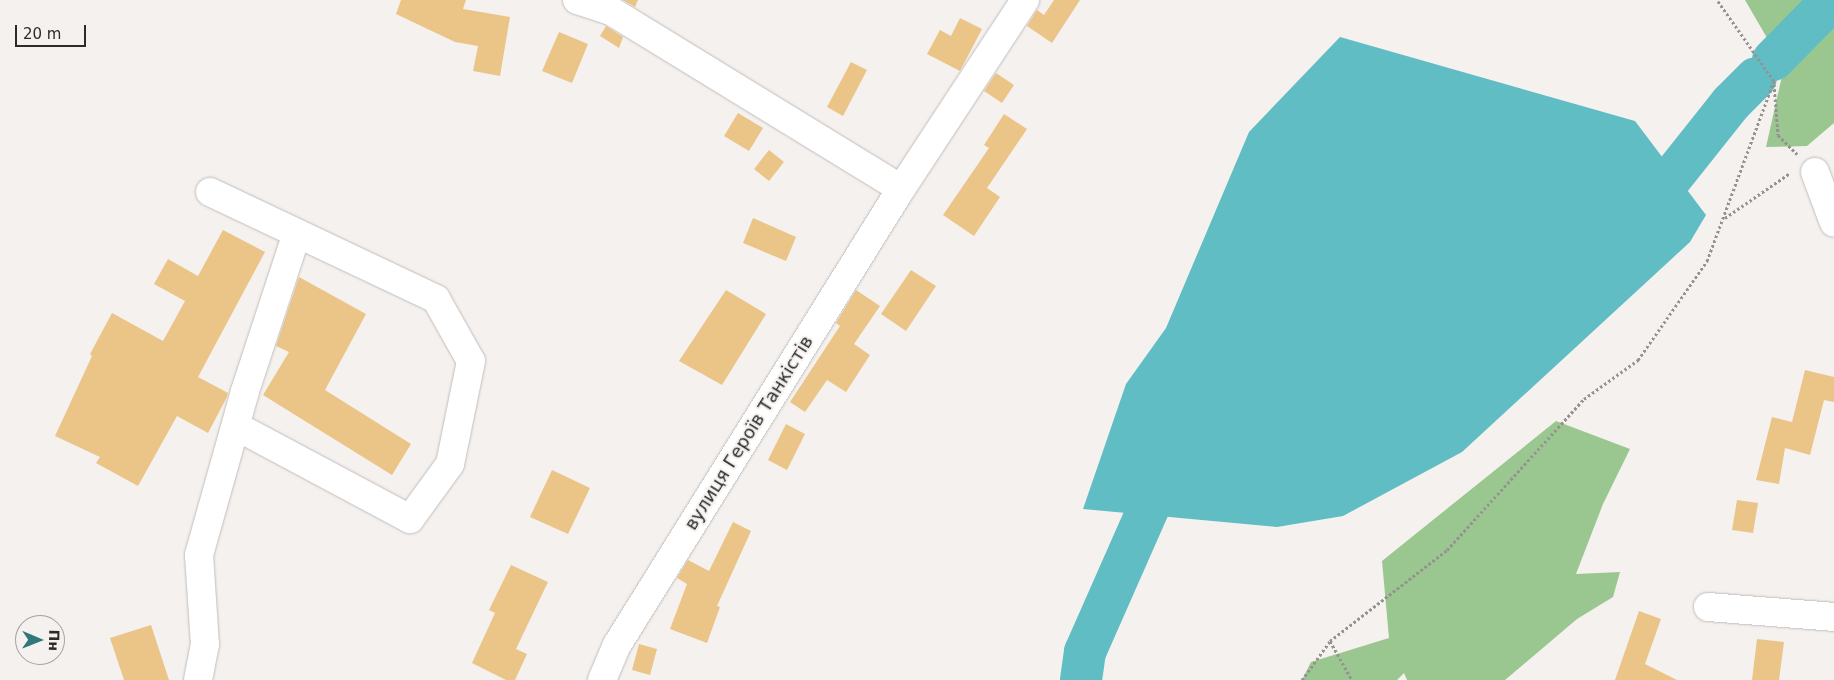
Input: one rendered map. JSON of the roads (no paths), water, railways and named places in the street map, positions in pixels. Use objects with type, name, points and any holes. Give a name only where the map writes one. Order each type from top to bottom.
[{"type":"street","points":[[577,0],[611,11],[901,189]]},
{"type":"street","name":"вулиця Героїв Танкістів","points":[[602,680],[616,645],[901,189],[1025,0]]},
{"type":"street","points":[[1810,167],[1834,223]]},
{"type":"street","points":[[210,192],[436,299],[471,361],[450,464],[410,519],[236,426]]},
{"type":"street","points":[[198,680],[205,645],[199,554],[236,426],[297,233]]},
{"type":"street","points":[[1708,607],[1834,617]]},
{"type":"water","points":[[1340,37],[1635,121],[1706,215],[1690,242],[1462,452],[1343,516],[1277,527],[1083,509],[1126,384],[1166,328],[1249,132]]},
{"type":"waterway","points":[[1773,60],[1832,0]]},
{"type":"waterway","points":[[1622,187],[1665,186],[1731,103],[1756,78]]},
{"type":"waterway","points":[[1081,680],[1085,652],[1163,475],[1175,465]]}]
